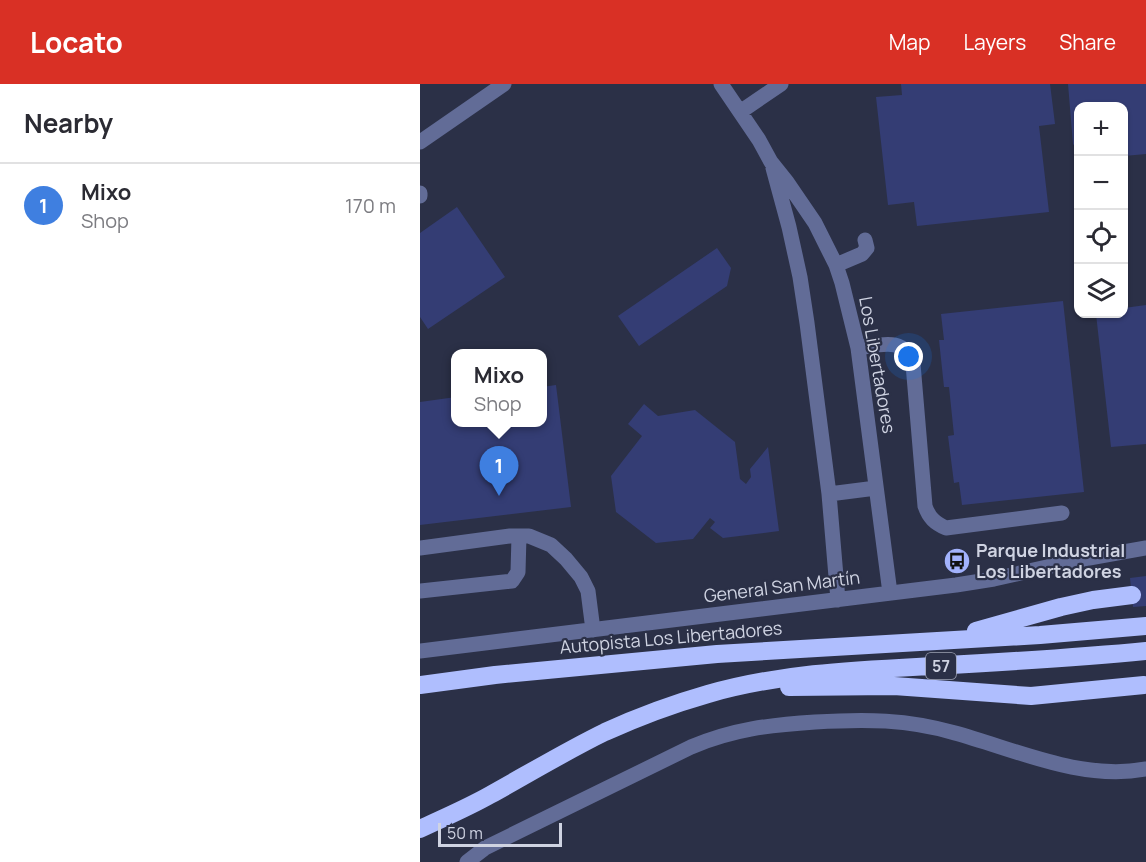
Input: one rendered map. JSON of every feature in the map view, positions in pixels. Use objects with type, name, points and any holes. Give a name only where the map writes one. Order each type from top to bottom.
[{"type":"highway","name":"Autopista Los Libertadores","points":[[926,642],[1008,623],[1061,607],[1132,595]]},
{"type":"highway","name":"Autopista Los Libertadores","points":[[420,685],[495,675],[717,654],[1040,635],[1146,626]]},
{"type":"highway","name":"57","points":[[420,829],[487,797],[606,732],[710,694],[764,681],[817,673],[1053,660],[1146,651]]},
{"type":"highway","name":"57","points":[[710,694],[783,687],[869,685],[1032,696],[1144,685]]},
{"type":"street","points":[[420,142],[504,84]]},
{"type":"street","name":"Los Libertadores","points":[[721,84],[771,162],[810,216],[836,265],[858,348],[890,593]]},
{"type":"street","points":[[740,112],[780,84]]},
{"type":"street","name":"Los Libertadores","points":[[771,162],[800,277],[829,494],[837,600]]},
{"type":"street","points":[[836,265],[862,254],[867,248],[865,240]]},
{"type":"street","points":[[858,348],[894,344],[900,346],[911,357],[925,506],[931,519],[938,525],[946,528],[1062,513]]},
{"type":"street","points":[[829,494],[876,488]]},
{"type":"street","points":[[420,591],[512,581],[518,572],[519,536]]},
{"type":"street","points":[[420,548],[519,536],[529,536],[551,545],[567,559],[581,577],[588,591],[593,630]]},
{"type":"street","name":"General San Martín","points":[[420,651],[994,579],[1110,553],[1146,548]]},
{"type":"street","points":[[467,862],[491,845],[691,747],[744,729],[826,722],[877,720],[900,722],[933,727],[1075,767],[1110,772],[1146,769]]},
{"type":"building","points":[[901,84],[1050,84],[1055,124],[1039,126],[1049,212],[917,226],[914,202],[888,205],[876,97],[902,95]]},
{"type":"building","points":[[1068,84],[1146,84],[1146,154],[1128,156],[1128,102],[1074,102],[1073,144]]},
{"type":"building","points":[[457,207],[505,277],[428,329],[420,317],[420,233]]},
{"type":"building","points":[[717,248],[731,268],[727,286],[639,346],[618,316]]},
{"type":"building","points":[[1063,301],[1084,492],[962,505],[959,482],[954,483],[948,436],[954,435],[949,387],[944,387],[939,340],[944,340],[941,314]]},
{"type":"building","points":[[1146,305],[1146,444],[1111,447],[1096,318],[1128,318],[1128,307]]},
{"type":"building","points":[[556,385],[571,507],[420,525],[420,402],[451,398],[451,427],[547,427],[547,386]]},
{"type":"building","points":[[644,404],[658,416],[695,410],[735,442],[740,479],[746,484],[751,477],[750,469],[768,447],[779,531],[723,538],[710,528],[715,522],[710,518],[693,539],[656,543],[616,512],[611,476],[642,436],[628,424]]},
{"type":"building","points":[[1146,576],[1146,606],[1133,607],[1130,578]]},
{"type":"place","name":"Mixo","points":[[499,496]]},
{"type":"place","name":"Parque Industrial Los Libertadores","points":[[957,561]]}]
